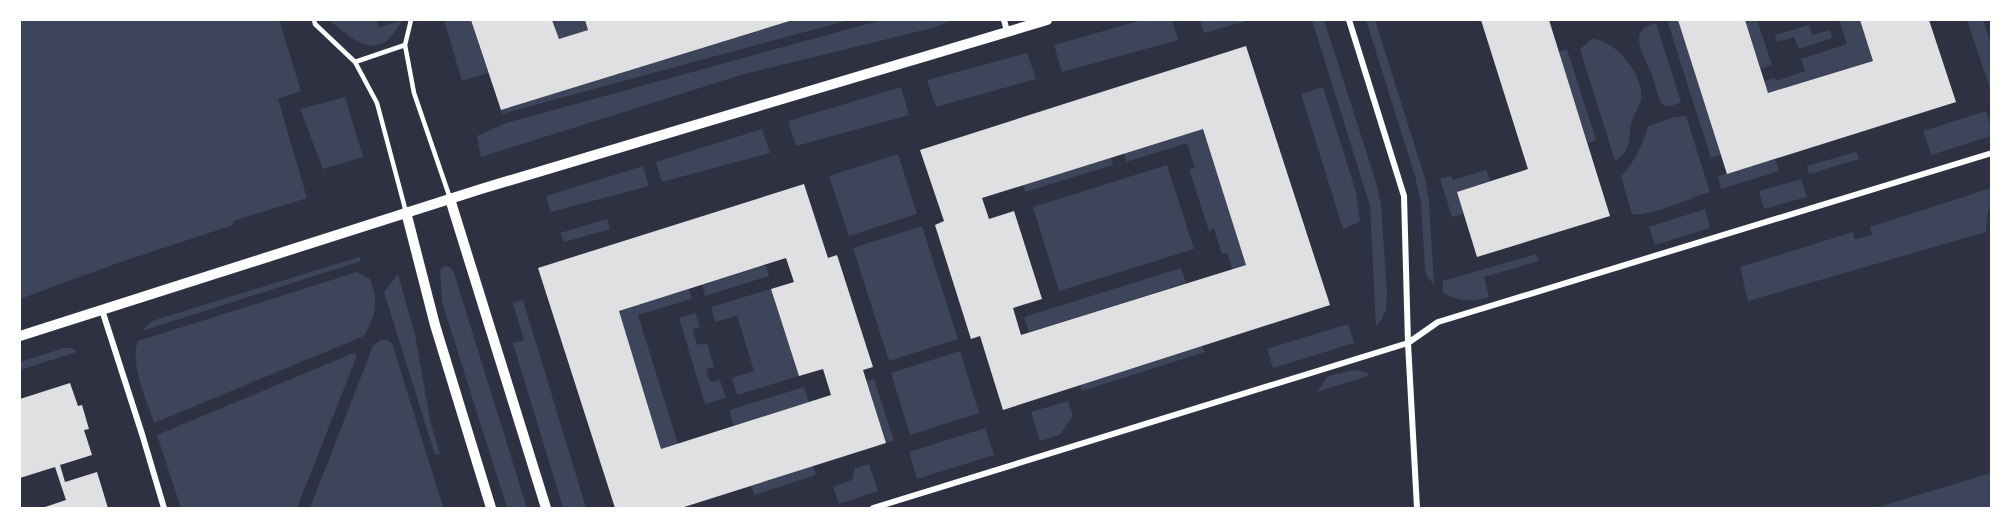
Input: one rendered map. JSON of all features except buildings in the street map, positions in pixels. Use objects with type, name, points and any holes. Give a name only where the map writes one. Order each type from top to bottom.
[{"type":"street","points":[[1004,20],[1007,31]]},
{"type":"street","points":[[20,336],[406,212],[1047,20]]},
{"type":"street","points":[[1349,20],[1404,196],[1408,343],[1417,508]]},
{"type":"street","points":[[873,508],[1408,343],[1438,322],[1992,153]]},
{"type":"street","points":[[450,199],[546,508]]},
{"type":"street","points":[[406,212],[435,325],[491,508]]},
{"type":"street","points":[[102,310],[164,508]]},
{"type":"lane","points":[[314,20],[315,24],[355,63],[377,103],[406,212]]},
{"type":"lane","points":[[411,20],[405,45],[414,93],[450,199]]},
{"type":"lane","points":[[355,63],[405,45]]},
{"type":"shaded area","points":[[20,20],[279,20],[301,91],[278,99],[307,198],[233,221],[233,225],[118,263],[20,299]]},
{"type":"shaded area","points":[[329,20],[376,20],[379,27],[403,20],[385,42],[370,46],[355,40]]},
{"type":"shaded area","points":[[444,20],[471,20],[488,73],[462,81]]},
{"type":"shaded area","points":[[552,20],[585,20],[588,30],[559,39]]},
{"type":"shaded area","points":[[795,20],[849,20],[502,114],[501,110]]},
{"type":"shaded area","points":[[882,20],[952,20],[936,27],[741,75],[481,157],[477,136],[506,123]]},
{"type":"shaded area","points":[[1142,20],[1172,20],[1178,40],[1062,72],[1054,45]]},
{"type":"shaded area","points":[[1200,20],[1250,20],[1204,33]]},
{"type":"shaded area","points":[[1312,20],[1324,20],[1381,204],[1387,293],[1386,310],[1376,327],[1370,206]]},
{"type":"shaded area","points":[[1366,20],[1375,20],[1425,178],[1429,201],[1434,285],[1426,275],[1421,204],[1415,176]]},
{"type":"shaded area","points":[[1667,20],[1678,20],[1721,155],[1711,158]]},
{"type":"shaded area","points":[[1745,20],[1757,20],[1772,65],[1761,69]]},
{"type":"shaded area","points":[[1839,20],[1860,20],[1873,61],[1768,93],[1764,81],[1775,78],[1776,81],[1805,71],[1801,59],[1847,44]]},
{"type":"shaded area","points":[[1967,20],[1983,20],[1991,45],[1991,91]]},
{"type":"shaded area","points":[[1656,23],[1681,102],[1671,106],[1663,105],[1661,102],[1640,46],[1641,32]]},
{"type":"shaded area","points":[[1809,25],[1812,35],[1830,30],[1832,38],[1799,49],[1794,37],[1777,42],[1775,35]]},
{"type":"shaded area","points":[[1592,39],[1610,45],[1627,60],[1641,90],[1641,99],[1632,122],[1627,149],[1615,161],[1580,49]]},
{"type":"shaded area","points":[[1567,49],[1596,140],[1588,143],[1558,52]]},
{"type":"shaded area","points":[[1027,53],[1036,79],[936,107],[927,80]]},
{"type":"shaded area","points":[[901,87],[909,115],[796,146],[788,121]]},
{"type":"shaded area","points":[[1323,87],[1356,192],[1360,222],[1343,229],[1301,94]]},
{"type":"shaded area","points":[[345,97],[363,157],[323,169],[300,109]]},
{"type":"shaded area","points":[[1986,111],[1991,136],[1931,155],[1923,131]]},
{"type":"shaded area","points":[[1686,116],[1710,192],[1660,210],[1632,214],[1621,177],[1638,153],[1648,126],[1675,117]]},
{"type":"shaded area","points":[[762,129],[770,153],[662,182],[656,162]]},
{"type":"shaded area","points":[[1203,129],[1246,265],[1232,269],[1227,253],[1222,254],[1214,229],[1209,231],[1189,169],[1195,168],[1187,143],[1126,162],[1124,153]]},
{"type":"shaded area","points":[[1856,152],[1859,159],[1809,174],[1807,166]]},
{"type":"shaded area","points":[[898,154],[917,214],[849,236],[829,176]]},
{"type":"shaded area","points":[[1111,158],[1113,165],[1025,192],[1023,185]]},
{"type":"shaded area","points":[[1775,159],[1779,171],[1721,189],[1718,176]]},
{"type":"shaded area","points":[[1167,165],[1194,249],[1059,291],[1033,207]]},
{"type":"shaded area","points":[[643,166],[649,186],[551,212],[546,196]]},
{"type":"shaded area","points":[[1486,170],[1490,181],[1457,192],[1464,214],[1452,217],[1440,179],[1451,176],[1453,180]]},
{"type":"shaded area","points":[[1801,179],[1807,197],[1764,209],[1759,191]]},
{"type":"shaded area","points":[[1991,188],[1986,232],[1748,301],[1740,267],[1853,232],[1855,239],[1872,235],[1870,227]]},
{"type":"shaded area","points":[[1705,209],[1710,228],[1655,245],[1649,227]]},
{"type":"shaded area","points":[[607,219],[610,229],[564,242],[560,233]]},
{"type":"shaded area","points":[[922,226],[958,339],[889,361],[853,248]]},
{"type":"shaded area","points":[[1536,254],[1539,261],[1484,277],[1489,297],[1466,300],[1443,293],[1443,281]]},
{"type":"shaded area","points":[[359,257],[361,261],[142,331],[152,321]]},
{"type":"shaded area","points":[[766,265],[769,276],[705,296],[702,285]]},
{"type":"shaded area","points":[[445,266],[453,270],[527,508],[507,508],[442,302],[440,269]]},
{"type":"shaded area","points":[[1181,268],[1186,283],[1029,332],[1024,317]]},
{"type":"shaded area","points":[[357,272],[370,279],[375,295],[374,315],[364,336],[154,423],[137,370],[138,341]]},
{"type":"shaded area","points":[[398,274],[415,335],[431,424],[440,454],[435,455],[384,292]]},
{"type":"shaded area","points":[[689,289],[692,299],[638,315],[678,444],[661,449],[619,311]]},
{"type":"shaded area","points":[[771,289],[799,376],[737,395],[732,378],[754,371],[737,316],[715,322],[711,307]]},
{"type":"shaded area","points":[[523,300],[586,508],[563,508],[513,343],[524,340],[513,303]]},
{"type":"shaded area","points":[[695,313],[700,327],[693,329],[697,345],[707,343],[714,367],[706,369],[710,382],[720,380],[726,398],[705,404],[679,318]]},
{"type":"shaded area","points":[[1348,324],[1354,343],[1273,368],[1267,349]]},
{"type":"shaded area","points":[[380,340],[392,343],[443,507],[310,508],[373,346]]},
{"type":"shaded area","points":[[1202,346],[1205,352],[1082,391],[1080,385]]},
{"type":"shaded area","points":[[64,348],[71,348],[77,352],[20,370],[20,362]]},
{"type":"shaded area","points":[[960,351],[979,413],[910,435],[891,373]]},
{"type":"shaded area","points":[[356,352],[356,358],[297,508],[181,508],[157,435]]},
{"type":"shaded area","points":[[1354,370],[1368,373],[1368,376],[1317,392],[1328,376]]},
{"type":"shaded area","points":[[874,379],[894,441],[886,443],[867,381]]},
{"type":"shaded area","points":[[804,387],[809,403],[734,426],[729,410]]},
{"type":"shaded area","points":[[1068,401],[1073,415],[1060,435],[1040,441],[1031,412]]},
{"type":"shaded area","points":[[985,428],[994,455],[917,479],[909,452]]},
{"type":"shaded area","points":[[869,464],[878,491],[839,504],[833,487],[852,480],[855,468]]},
{"type":"shaded area","points":[[813,466],[816,475],[754,495],[751,486]]},
{"type":"shaded area","points":[[1991,473],[1991,508],[1875,508]]}]
